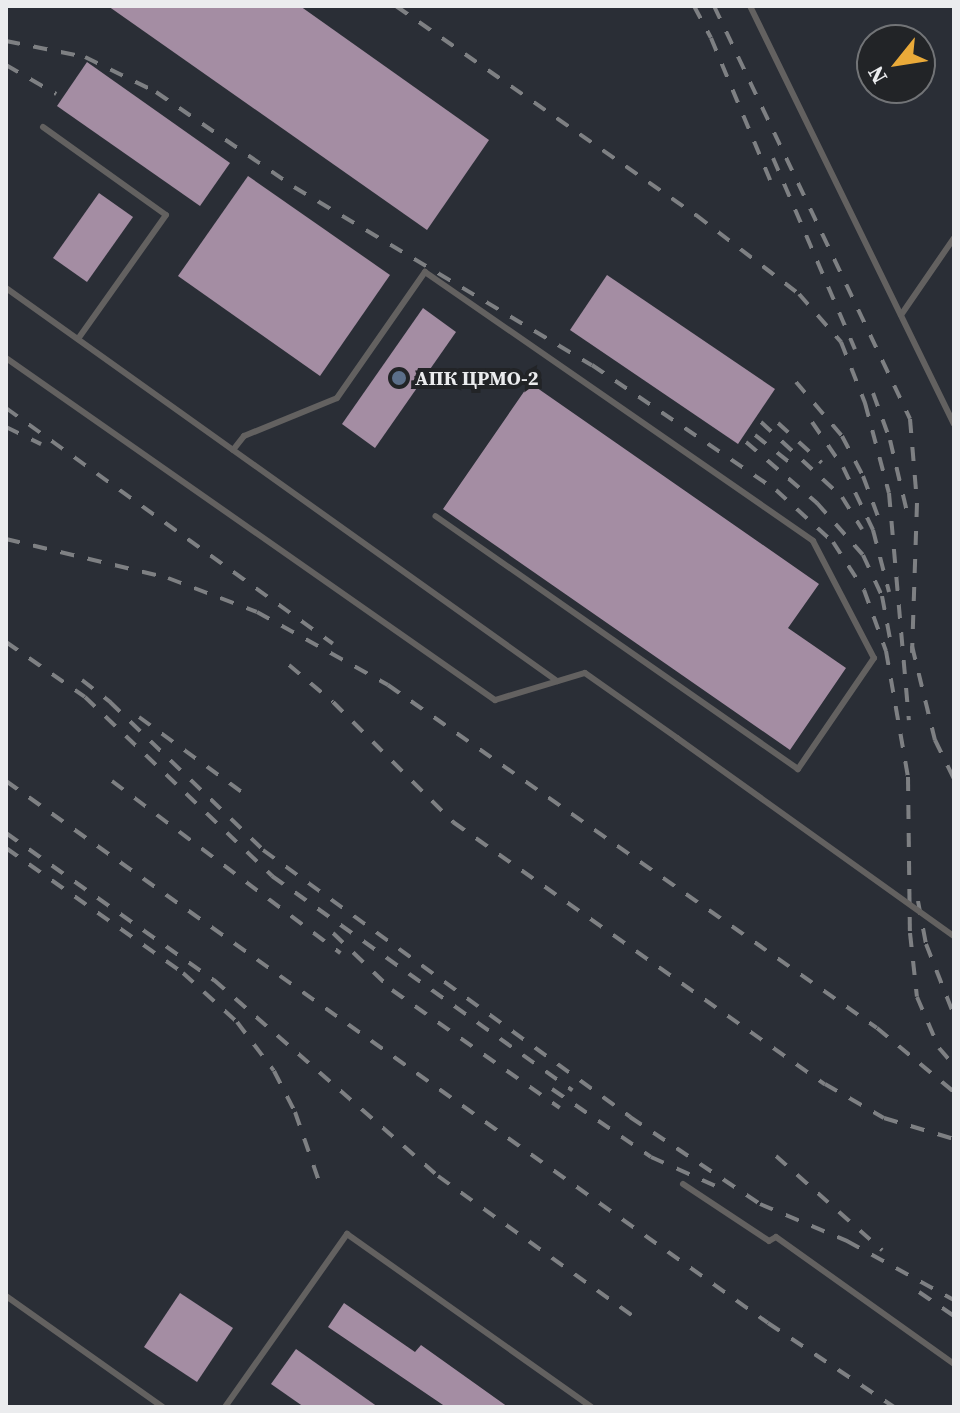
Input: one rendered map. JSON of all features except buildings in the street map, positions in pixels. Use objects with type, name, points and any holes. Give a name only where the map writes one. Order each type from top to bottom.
[{"type":"lane","points":[[750,6],[954,424]]},
{"type":"lane","points":[[43,127],[166,215],[78,339]]},
{"type":"lane","points":[[901,315],[954,238]]},
{"type":"lane","points":[[233,450],[244,436],[337,398],[425,272],[813,541],[874,658],[798,769],[435,516]]},
{"type":"lane","points":[[6,288],[557,681]]},
{"type":"lane","points":[[6,358],[495,700],[585,673],[954,936]]},
{"type":"lane","points":[[683,1184],[769,1241],[776,1237],[954,1364]]},
{"type":"lane","points":[[225,1407],[347,1234],[591,1407]]},
{"type":"lane","points":[[6,1296],[163,1407]]},
{"type":"shaded area","points":[[6,6],[954,6],[954,1407],[6,1407]]},
{"type":"railway","points":[[396,6],[696,215],[799,294],[841,342],[865,403],[889,493],[909,720]]},
{"type":"railway","points":[[694,6],[711,38],[770,180]]},
{"type":"railway","points":[[714,6],[910,419],[917,503],[912,653]]},
{"type":"railway","points":[[6,41],[85,57],[156,92],[294,187],[592,365],[776,490],[833,542],[864,590],[886,651],[908,777],[910,933],[917,997],[939,1048],[954,1065]]},
{"type":"railway","points":[[6,65],[56,94]]},
{"type":"railway","points":[[773,158],[855,349]]},
{"type":"railway","points":[[796,382],[842,436],[863,476],[880,522]]},
{"type":"railway","points":[[873,393],[890,440],[908,516]]},
{"type":"railway","points":[[6,408],[333,644]]},
{"type":"railway","points":[[761,422],[842,497],[862,529]]},
{"type":"railway","points":[[812,422],[843,467],[873,530],[889,592]]},
{"type":"railway","points":[[778,423],[822,463]]},
{"type":"railway","points":[[6,427],[41,444]]},
{"type":"railway","points":[[755,435],[794,466]]},
{"type":"railway","points":[[746,442],[817,503],[863,555],[882,596],[891,644]]},
{"type":"railway","points":[[6,539],[168,578],[257,612],[388,685],[877,1028],[954,1092]]},
{"type":"railway","points":[[6,642],[85,697],[272,876],[572,1090]]},
{"type":"railway","points":[[912,646],[935,740],[954,779]]},
{"type":"railway","points":[[289,665],[333,702],[453,822],[825,1084],[884,1118],[954,1139]]},
{"type":"railway","points":[[82,680],[110,702],[263,850],[630,1117],[760,1204],[847,1241],[954,1300]]},
{"type":"railway","points":[[139,717],[246,795]]},
{"type":"railway","points":[[6,781],[768,1323],[894,1407]]},
{"type":"railway","points":[[112,781],[340,953]]},
{"type":"railway","points":[[6,833],[214,980],[438,1176],[641,1322]]},
{"type":"railway","points":[[6,848],[183,973],[237,1022],[274,1071],[295,1112],[320,1184]]},
{"type":"railway","points":[[918,901],[926,944],[954,1015]]},
{"type":"railway","points":[[333,933],[392,990],[560,1108]]},
{"type":"railway","points":[[552,1089],[651,1157],[720,1188]]},
{"type":"railway","points":[[776,1156],[882,1250]]},
{"type":"railway","points":[[919,1292],[954,1316]]},
{"type":"place","name":"АПК ЦРМО-2","points":[[399,378]]}]
